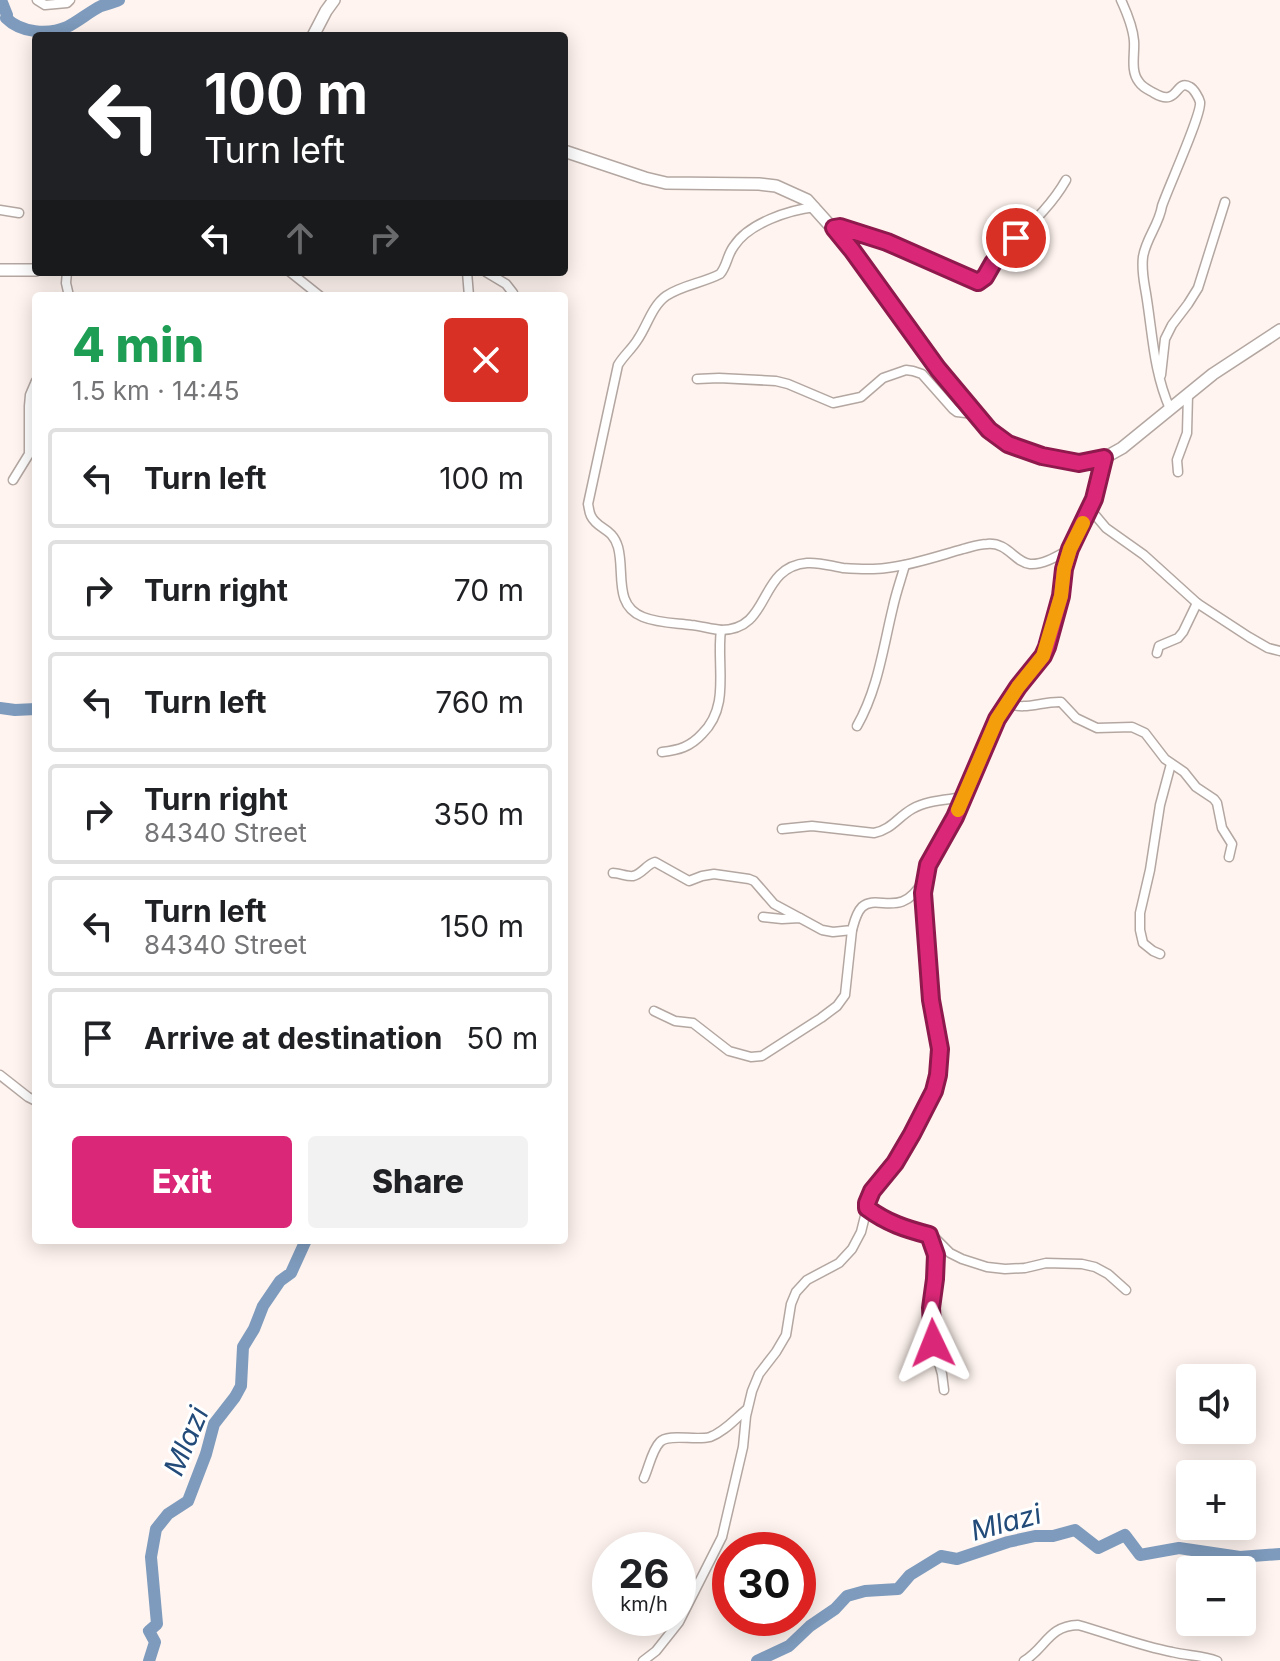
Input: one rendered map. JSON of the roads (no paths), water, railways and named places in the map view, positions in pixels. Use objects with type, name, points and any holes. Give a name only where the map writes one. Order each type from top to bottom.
[{"type":"street","points":[[37,0],[45,5],[70,0]]},
{"type":"street","points":[[1121,0],[1134,40],[1137,80],[1165,98],[1188,86],[1200,102],[1160,218],[1143,256],[1143,280],[1152,345],[1161,387],[1170,409]]},
{"type":"street","points":[[315,32],[331,4]]},
{"type":"street","points":[[568,152],[666,183],[776,186],[807,200],[852,250],[974,414],[1008,444],[1042,456],[1079,463],[1104,458],[1122,448],[1213,374],[1280,330]]},
{"type":"street","points":[[834,228],[840,227],[887,242],[978,282],[1054,199],[1066,180]]},
{"type":"street","points":[[1161,387],[1160,367],[1165,339],[1198,288],[1225,202]]},
{"type":"street","points":[[815,207],[795,210],[759,225],[737,241],[724,271],[662,299],[618,365],[588,504],[591,516],[612,533],[617,544],[626,605],[644,618],[721,630],[747,622],[755,615],[774,579],[794,565],[809,563],[869,569],[905,565],[987,544],[1007,548],[1030,564],[1056,557],[1070,549]]},
{"type":"street","points":[[0,210],[19,213]]},
{"type":"street","points":[[1,273],[32,270]]},
{"type":"street","points":[[295,276],[315,292]]},
{"type":"street","points":[[493,276],[512,292]]},
{"type":"street","points":[[697,379],[776,381],[833,403],[861,397],[883,378],[906,370],[922,374],[957,412],[974,414]]},
{"type":"street","points":[[13,480],[29,454],[32,390]]},
{"type":"street","points":[[1178,472],[1177,460],[1187,433],[1188,394]]},
{"type":"street","points":[[654,1011],[675,1021],[693,1023],[729,1051],[751,1057],[762,1056],[837,1006],[845,995],[852,930],[858,913],[863,906],[872,903],[894,904],[914,895],[955,817],[997,719],[1043,656],[1061,596],[1070,549],[1090,509],[1104,458]]},
{"type":"street","points":[[1090,509],[1106,528],[1144,555],[1197,603],[1268,648],[1280,651]]},
{"type":"street","points":[[857,726],[878,676],[905,565]]},
{"type":"street","points":[[1157,653],[1159,646],[1178,638],[1183,632],[1197,603]]},
{"type":"street","points":[[662,752],[690,745],[705,732],[717,715],[721,630]]},
{"type":"street","points":[[1007,703],[1023,707],[1061,702],[1076,718],[1097,728],[1125,727],[1145,733],[1165,759],[1217,803],[1222,828],[1232,844],[1229,857]]},
{"type":"street","points":[[1160,954],[1143,943],[1140,913],[1160,805],[1171,764]]},
{"type":"street","points":[[782,829],[812,826],[880,832],[914,807],[964,797]]},
{"type":"street","points":[[613,873],[633,876],[655,862],[689,881],[709,874],[743,877],[754,881],[778,907],[822,930],[841,933],[852,930]]},
{"type":"street","points":[[643,1661],[675,1629],[722,1537],[755,1381],[786,1335],[796,1292],[812,1276],[845,1258],[852,1249],[861,1232],[872,1191],[895,1163],[934,1091],[940,1049],[931,1000],[923,893],[925,877]]},
{"type":"street","points":[[763,917],[800,918]]},
{"type":"street","points":[[0,1075],[32,1099]]},
{"type":"street","points":[[867,1208],[892,1224],[939,1240],[954,1256],[987,1267],[1016,1269],[1046,1263],[1082,1264],[1108,1274],[1126,1290]]},
{"type":"street","points":[[929,1235],[936,1255],[931,1335],[944,1390]]},
{"type":"street","points":[[644,1478],[663,1439],[708,1438],[722,1431],[747,1409]]},
{"type":"street","points":[[1024,1661],[1053,1632],[1078,1625],[1145,1646],[1205,1656],[1217,1661]]},
{"type":"waterway","points":[[1,0],[6,18],[12,23],[27,30],[43,32],[60,30],[101,6],[119,0]]},
{"type":"waterway","name":"Mlazi","points":[[0,708],[32,709]]},
{"type":"waterway","name":"Mlazi","points":[[149,1661],[155,1642],[149,1631],[157,1624],[151,1557],[156,1529],[168,1514],[188,1501],[214,1424],[241,1386],[243,1347],[263,1306],[280,1281],[291,1273],[304,1244]]},
{"type":"waterway","name":"Mlazi","points":[[757,1661],[789,1646],[847,1596],[865,1591],[898,1589],[910,1575],[941,1556],[957,1559],[1035,1536],[1053,1536],[1075,1530],[1098,1548],[1125,1535],[1140,1555],[1179,1548],[1240,1557],[1280,1554]]}]
